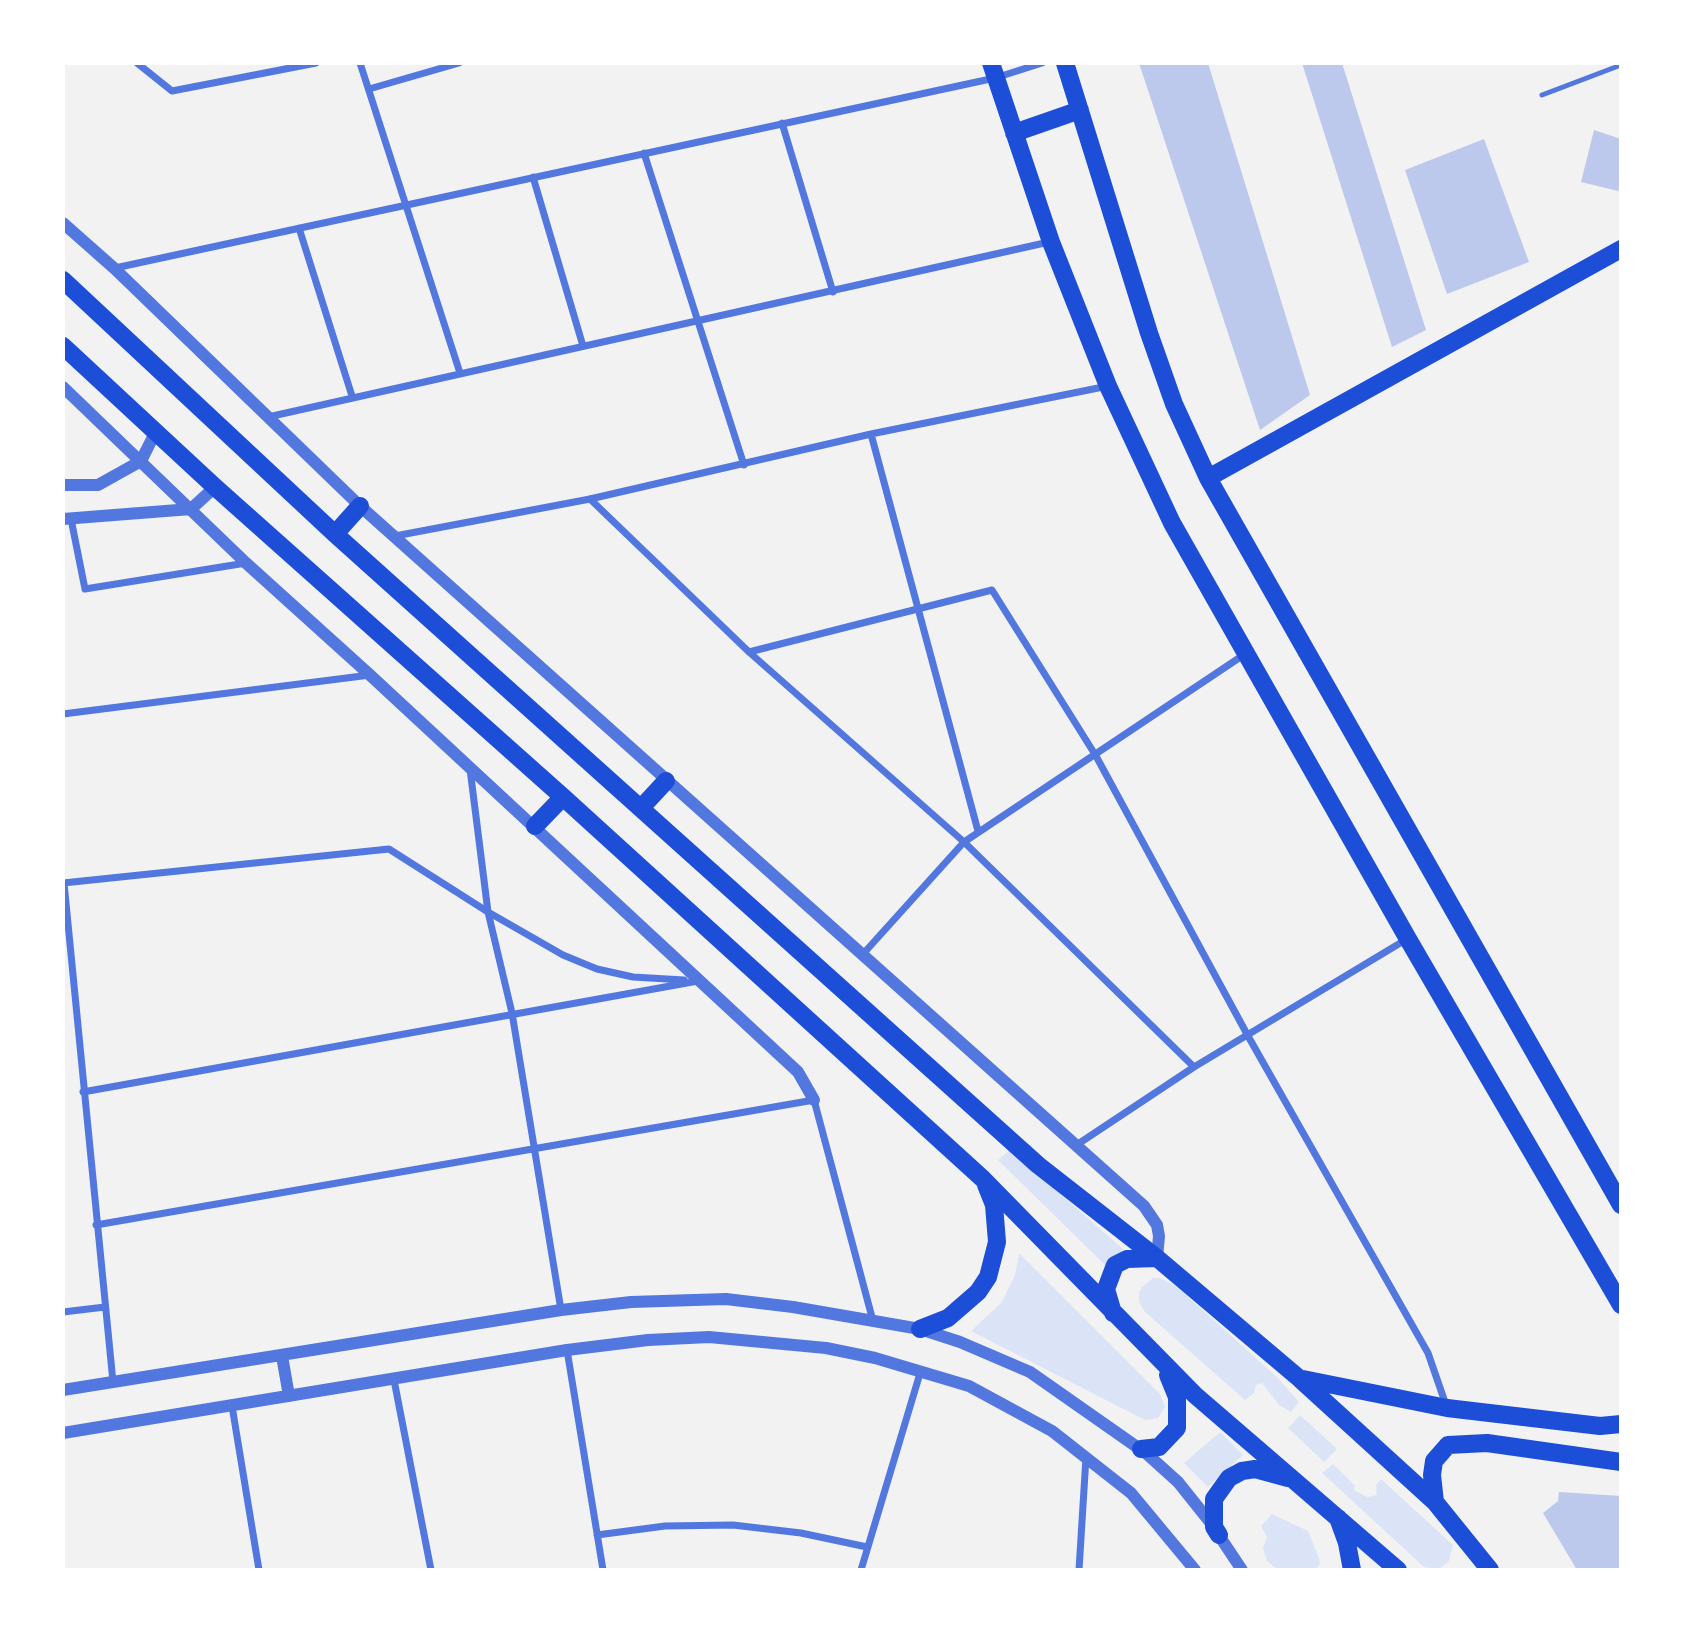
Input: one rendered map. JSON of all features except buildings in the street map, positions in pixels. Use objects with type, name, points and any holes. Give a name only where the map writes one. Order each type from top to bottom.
[{"type":"main road","points":[[1065,63],[1149,333],[1174,404],[1208,478],[1621,1205]]},
{"type":"main road","points":[[993,70],[1051,242],[1108,386],[1172,523],[1408,939],[1621,1305]]},
{"type":"main road","points":[[1014,133],[1080,110]]},
{"type":"main road","points":[[1208,478],[1621,249]]},
{"type":"main road","points":[[63,280],[335,534],[1038,1165],[1157,1258],[1300,1379],[1435,1503],[1490,1570]]},
{"type":"main road","points":[[63,346],[215,487],[563,797],[983,1179],[1163,1366],[1398,1570]]},
{"type":"main road","points":[[335,534],[360,506]]},
{"type":"main road","points":[[641,808],[666,781]]},
{"type":"main road","points":[[535,826],[563,797]]},
{"type":"main road","points":[[920,1329],[948,1318],[978,1292],[988,1278],[995,1261],[996,1222],[983,1179]]},
{"type":"main road","points":[[1114,1314],[1107,1289],[1115,1265],[1141,1256],[1157,1258]]},
{"type":"main road","points":[[1141,1449],[1159,1447],[1177,1428],[1177,1397],[1163,1366]]},
{"type":"main road","points":[[1300,1379],[1447,1408],[1600,1426],[1621,1423]]},
{"type":"main road","points":[[1435,1503],[1432,1475],[1434,1461],[1448,1445],[1487,1443],[1621,1462]]},
{"type":"main road","points":[[1219,1535],[1214,1527],[1214,1499],[1230,1478],[1255,1469],[1297,1482]]},
{"type":"main road","points":[[1336,1515],[1347,1543],[1352,1570]]},
{"type":"street","points":[[137,63],[172,92],[316,63]]},
{"type":"street","points":[[360,63],[460,373]]},
{"type":"street","points":[[369,89],[459,63]]},
{"type":"street","points":[[115,269],[782,123],[993,70],[1042,63]]},
{"type":"street","points":[[782,123],[833,292]]},
{"type":"street","points":[[644,153],[744,465]]},
{"type":"street","points":[[533,177],[583,346]]},
{"type":"street","points":[[63,223],[115,269],[360,506],[666,781],[1079,1144],[1151,1215],[1159,1236],[1157,1258]]},
{"type":"street","points":[[299,228],[352,396]]},
{"type":"street","points":[[267,417],[1051,242]]},
{"type":"street","points":[[394,536],[590,499],[871,434],[1108,386]]},
{"type":"street","points":[[63,387],[246,564],[535,826],[798,1072],[814,1100],[873,1321]]},
{"type":"street","points":[[63,485],[98,485],[141,461],[156,431]]},
{"type":"street","points":[[871,434],[978,831]]},
{"type":"street","points":[[215,487],[191,509],[67,519],[85,589],[246,564]]},
{"type":"street","points":[[590,499],[749,652],[964,842],[1194,1067]]},
{"type":"street","points":[[749,652],[992,590],[1096,756],[1248,1036],[1427,1353],[1447,1408]]},
{"type":"street","points":[[863,954],[964,842],[978,831],[1096,756],[1245,654]]},
{"type":"street","points":[[63,715],[370,675]]},
{"type":"street","points":[[470,769],[488,912],[512,1013],[561,1311]]},
{"type":"street","points":[[113,1382],[64,883],[389,849],[488,912],[563,955],[597,969],[633,977],[699,981]]},
{"type":"street","points":[[1079,1144],[1194,1067],[1408,939]]},
{"type":"street","points":[[83,1092],[699,981]]},
{"type":"street","points":[[96,1225],[814,1100]]},
{"type":"street","points":[[63,1390],[632,1302],[726,1299],[873,1321],[920,1329],[972,1347],[1030,1373],[1141,1449],[1178,1482],[1242,1570]]},
{"type":"street","points":[[63,1312],[104,1307]]},
{"type":"street","points":[[63,1433],[567,1350],[648,1340],[709,1337],[826,1348],[921,1370],[969,1386],[1052,1431],[1132,1493],[1195,1570]]},
{"type":"street","points":[[567,1350],[603,1570]]},
{"type":"street","points":[[282,1356],[289,1396]]},
{"type":"street","points":[[861,1570],[921,1370]]},
{"type":"street","points":[[394,1380],[431,1570]]},
{"type":"street","points":[[232,1406],[258,1570]]},
{"type":"street","points":[[1079,1570],[1086,1457]]},
{"type":"street","points":[[597,1535],[665,1526],[733,1525],[801,1532],[867,1548]]},
{"type":"lane","points":[[1542,95],[1621,65]]},
{"type":"shaded area","points":[[1010,1150],[1123,1249],[1108,1268],[998,1160]]},
{"type":"shaded area","points":[[1019,1253],[1160,1394],[1165,1407],[1158,1418],[1145,1420],[971,1331],[1002,1302],[1015,1275]]},
{"type":"shaded area","points":[[1153,1278],[1160,1278],[1176,1286],[1278,1378],[1299,1402],[1291,1412],[1279,1405],[1262,1383],[1256,1385],[1254,1393],[1245,1400],[1145,1312],[1139,1302],[1139,1293]]},
{"type":"shaded area","points":[[1300,1415],[1337,1449],[1324,1462],[1288,1428]]},
{"type":"shaded area","points":[[1220,1432],[1243,1455],[1208,1487],[1184,1463]]},
{"type":"shaded area","points":[[1333,1464],[1355,1486],[1354,1490],[1367,1497],[1377,1495],[1376,1485],[1381,1479],[1453,1545],[1449,1561],[1439,1569],[1424,1567],[1322,1473]]},
{"type":"shaded area","points":[[1272,1514],[1308,1531],[1320,1564],[1314,1570],[1278,1570],[1267,1561],[1263,1548],[1267,1537],[1261,1526]]}]
